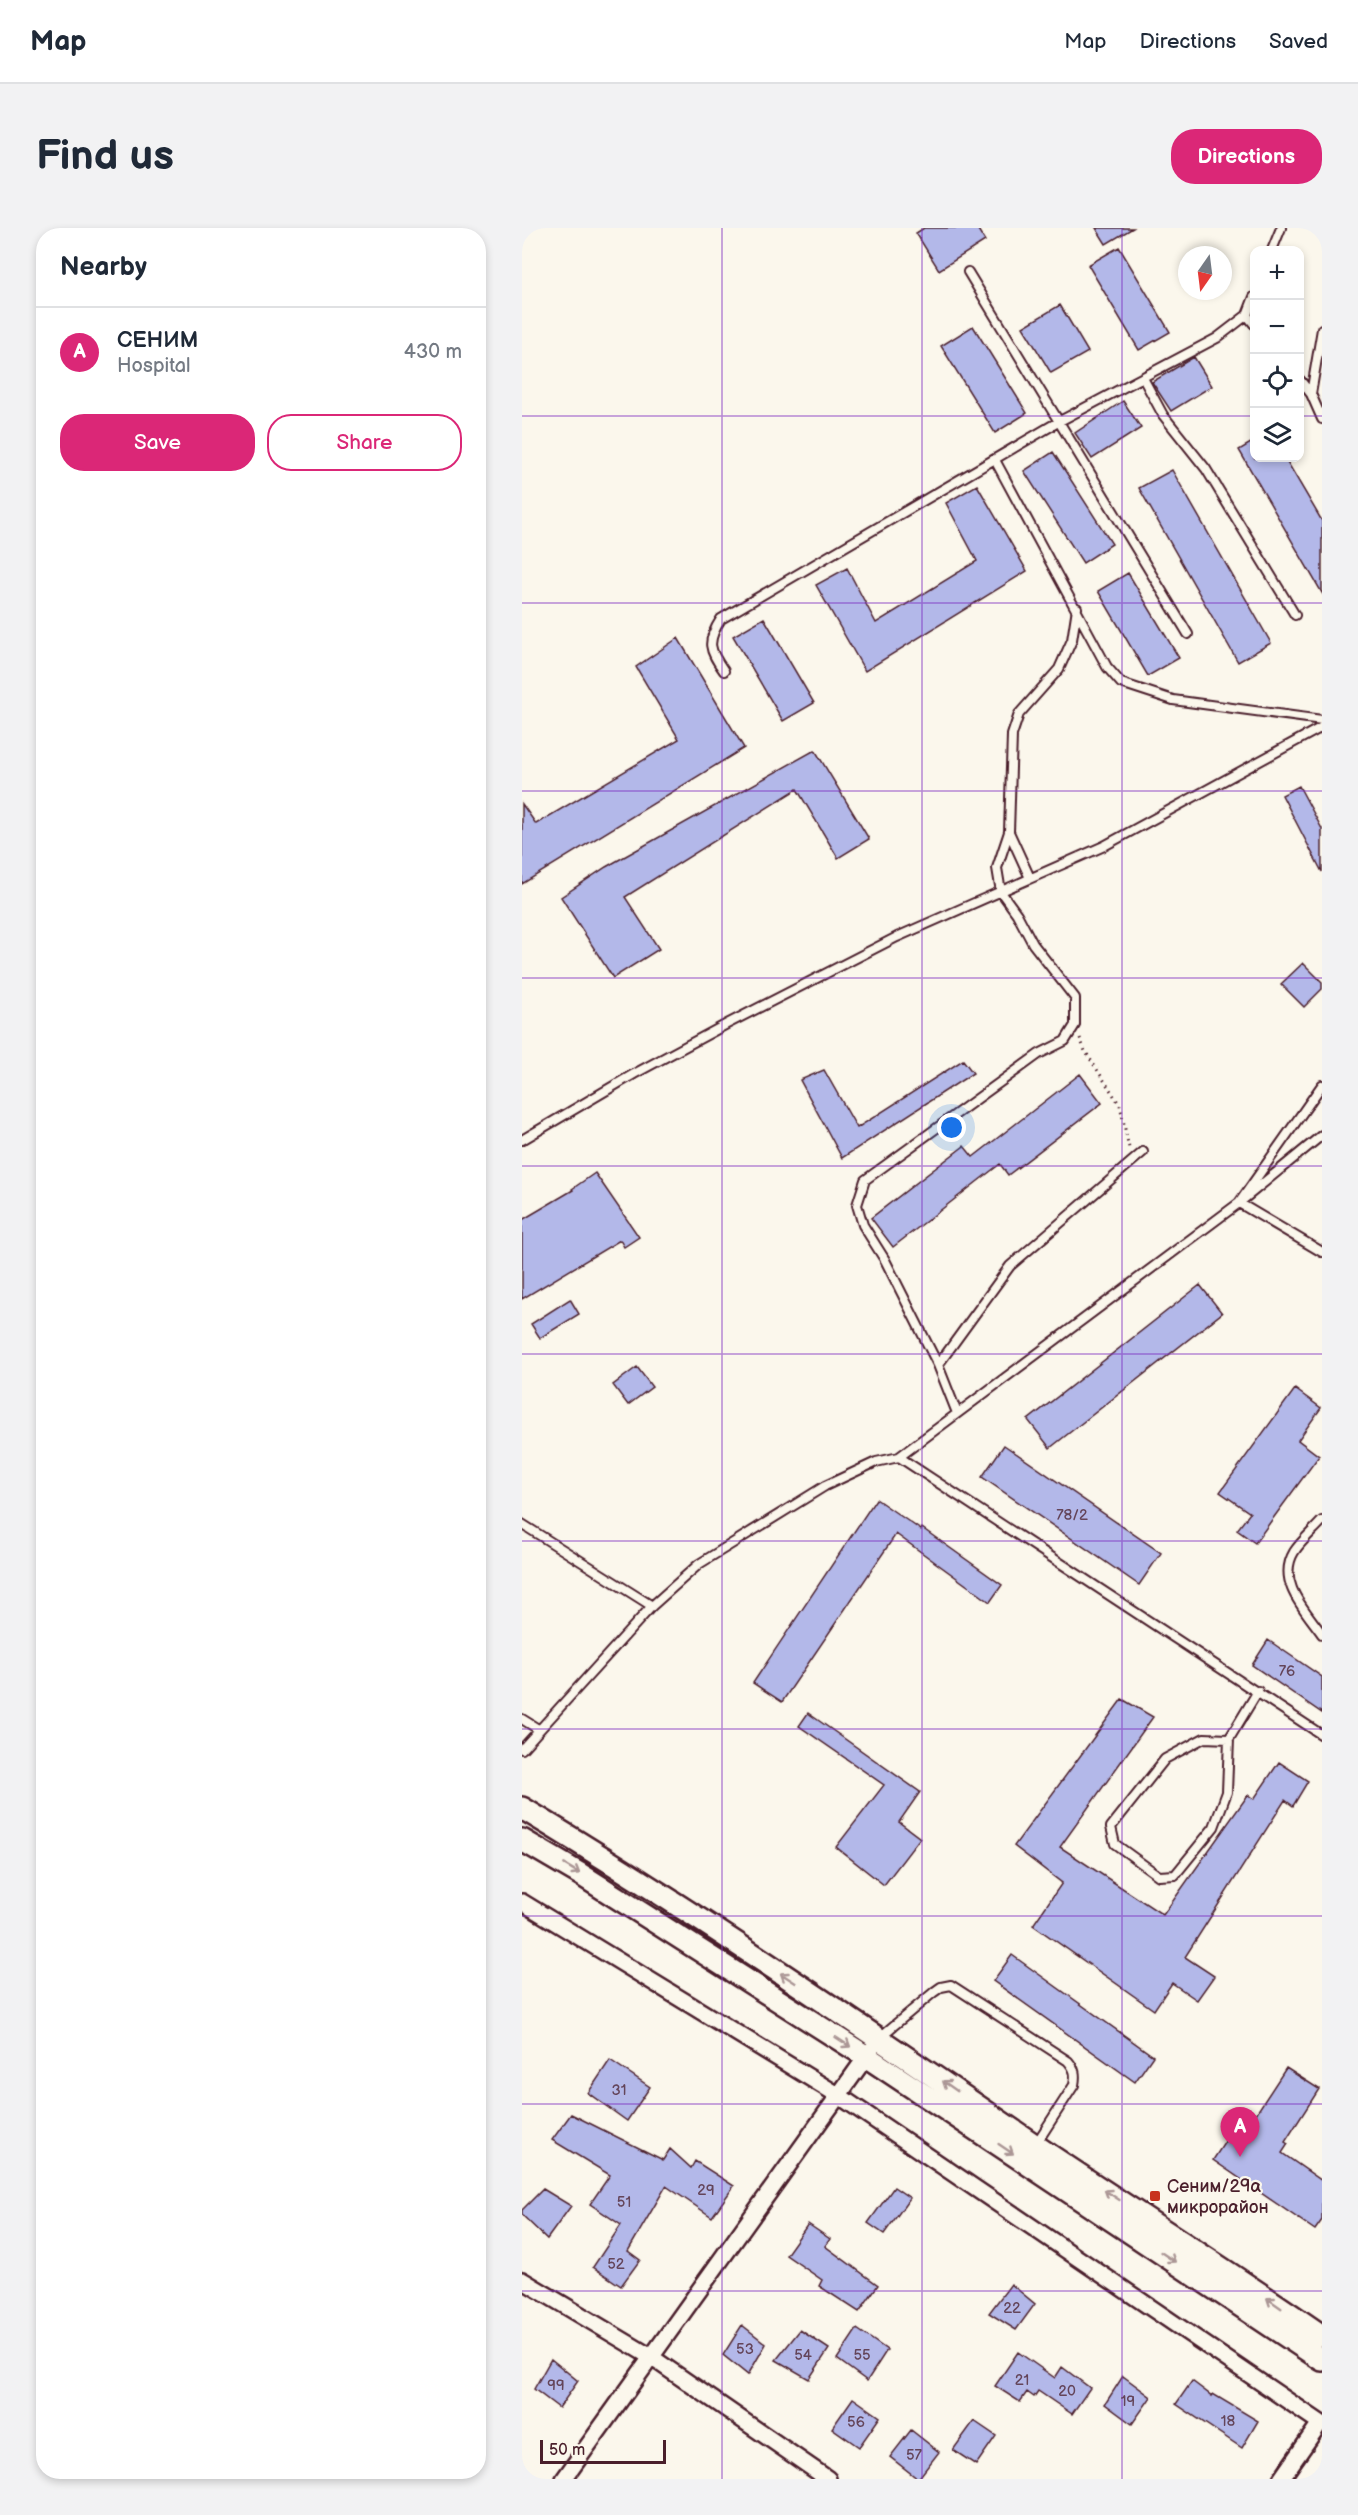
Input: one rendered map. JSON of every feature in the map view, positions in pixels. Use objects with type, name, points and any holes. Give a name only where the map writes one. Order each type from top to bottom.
[{"type":"main road","points":[[522,1808],[597,1853],[880,2037],[1035,2145],[1240,2279],[1322,2336]]},
{"type":"main road","points":[[522,1840],[580,1874],[867,2056],[1322,2360]]},
{"type":"main road","points":[[1226,2295],[1240,2279]]},
{"type":"street","points":[[522,1902],[838,2095],[1321,2423],[1281,2479]]},
{"type":"street","points":[[564,2479],[880,2037]]},
{"type":"street","points":[[522,2280],[651,2357],[828,2479]]},
{"type":"lane","points":[[1274,246],[1281,228]]},
{"type":"lane","points":[[968,272],[1188,634]]},
{"type":"lane","points":[[724,671],[714,657],[710,644],[713,631],[721,619],[1058,422],[1217,338],[1247,315],[1253,300]]},
{"type":"lane","points":[[1247,315],[1250,319]]},
{"type":"lane","points":[[1311,394],[1322,329]]},
{"type":"lane","points":[[1143,378],[1163,415],[1206,469],[1295,615]]},
{"type":"lane","points":[[1304,386],[1311,394],[1322,419]]},
{"type":"lane","points":[[995,460],[1107,667],[1121,683],[1173,700],[1322,720]]},
{"type":"lane","points":[[957,1413],[938,1365],[885,1260],[863,1225],[857,1205],[865,1180],[1040,1054],[1065,1041],[1075,1025],[1075,998],[1034,944],[1001,892],[997,868],[1009,832],[1012,735],[1018,714],[1059,669],[1072,640],[1077,608]]},
{"type":"lane","points":[[522,1140],[727,1024],[897,937],[1104,846],[1322,727]]},
{"type":"lane","points":[[1009,832],[1030,879]]},
{"type":"lane","points":[[1239,1203],[1322,1085]]},
{"type":"lane","points":[[522,1749],[652,1606],[699,1564],[825,1486],[876,1462],[899,1457],[1239,1203],[1322,1136]]},
{"type":"lane","points":[[938,1365],[1010,1266],[1143,1152]]},
{"type":"lane","points":[[1239,1203],[1322,1252]]},
{"type":"lane","points":[[899,1457],[1322,1735]]},
{"type":"lane","points":[[1322,1521],[1294,1552],[1288,1568],[1287,1582],[1322,1634]]},
{"type":"lane","points":[[522,1524],[652,1606]]},
{"type":"lane","points":[[1229,1739],[1204,1738],[1166,1759],[1111,1827],[1115,1844],[1159,1876],[1175,1875],[1214,1827],[1227,1792],[1229,1739],[1258,1691]]},
{"type":"lane","points":[[522,1719],[538,1729]]},
{"type":"lane","points":[[880,2037],[934,1992],[941,1987],[951,1985],[1068,2061],[1074,2067],[1076,2075],[1074,2085],[1035,2145]]},
{"type":"path","points":[[1075,1025],[1085,1051],[1120,1105],[1131,1162]]},
{"type":"building","points":[[924,228],[977,228],[985,241],[939,270],[916,233]]},
{"type":"building","points":[[1096,228],[1133,228],[1106,244]]},
{"type":"building","points":[[1119,247],[1170,332],[1139,350],[1088,265]]},
{"type":"building","points":[[1060,305],[1088,352],[1051,373],[1023,327]]},
{"type":"building","points":[[973,326],[1027,413],[995,433],[941,346]]},
{"type":"building","points":[[1194,357],[1212,386],[1171,411],[1152,382]]},
{"type":"building","points":[[1123,401],[1141,428],[1092,459],[1075,433]]},
{"type":"building","points":[[1250,443],[1250,462],[1287,462],[1322,521],[1322,593],[1239,450]]},
{"type":"building","points":[[1053,452],[1112,544],[1083,563],[1024,471]]},
{"type":"building","points":[[1172,470],[1271,643],[1238,662],[1139,488]]},
{"type":"building","points":[[977,485],[1027,571],[865,671],[816,585],[847,568],[876,623],[977,561],[946,503]]},
{"type":"building","points":[[1128,573],[1179,658],[1148,676],[1098,591]]},
{"type":"building","points":[[764,618],[814,703],[783,721],[733,636]]},
{"type":"building","points":[[678,638],[744,748],[522,884],[522,804],[536,824],[679,739],[636,667]]},
{"type":"building","points":[[815,750],[869,839],[838,858],[797,789],[625,897],[659,949],[613,978],[561,897],[606,867]]},
{"type":"building","points":[[1299,786],[1322,829],[1322,872],[1282,795]]},
{"type":"building","points":[[1303,963],[1322,982],[1322,989],[1304,1007],[1281,984]]},
{"type":"building","points":[[963,1060],[973,1073],[842,1158],[800,1080],[824,1070],[857,1128]]},
{"type":"building","points":[[1080,1074],[1102,1103],[1008,1175],[1000,1164],[893,1247],[871,1218],[964,1146],[973,1157]]},
{"type":"building","points":[[595,1173],[639,1237],[624,1247],[620,1240],[522,1299],[522,1220],[573,1190]]},
{"type":"building","points":[[1200,1285],[1222,1313],[1050,1448],[1028,1420]]},
{"type":"building","points":[[570,1299],[579,1314],[540,1338],[531,1324]]},
{"type":"building","points":[[637,1367],[652,1387],[628,1405],[613,1385]]},
{"type":"building","points":[[1295,1389],[1321,1408],[1298,1440],[1319,1456],[1255,1543],[1237,1530],[1250,1513],[1220,1492]]},
{"type":"building","points":[[1004,1445],[1161,1553],[1139,1585],[982,1477]]},
{"type":"building","points":[[876,1499],[921,1530],[922,1528],[1002,1585],[990,1602],[896,1534],[782,1702],[753,1683]]},
{"type":"building","points":[[1268,1640],[1322,1677],[1322,1713],[1252,1665]]},
{"type":"building","points":[[1122,1699],[1153,1717],[1060,1847],[1163,1915],[1248,1795],[1254,1799],[1279,1762],[1308,1781],[1293,1806],[1285,1800],[1185,1957],[1214,1976],[1197,2000],[1172,1983],[1154,2010],[1033,1925],[1062,1883],[1014,1846]]},
{"type":"building","points":[[808,1713],[920,1792],[899,1822],[920,1838],[884,1885],[836,1847],[884,1785],[799,1726]]},
{"type":"building","points":[[1012,1955],[1153,2056],[1135,2082],[993,1981]]},
{"type":"building","points":[[610,2060],[650,2087],[627,2121],[588,2093]]},
{"type":"building","points":[[1286,2068],[1319,2089],[1285,2142],[1288,2144],[1282,2153],[1322,2181],[1322,2220],[1315,2230],[1213,2160],[1243,2114],[1252,2120]]},
{"type":"building","points":[[571,2114],[663,2160],[670,2149],[691,2168],[695,2161],[734,2186],[712,2217],[666,2186],[628,2251],[640,2260],[621,2286],[593,2267],[621,2225],[590,2204],[610,2175],[552,2140]]},
{"type":"building","points":[[894,2187],[910,2198],[884,2234],[868,2223]]},
{"type":"building","points":[[543,2189],[571,2206],[547,2239],[522,2215],[522,2210]]},
{"type":"building","points":[[808,2224],[830,2239],[825,2246],[878,2285],[859,2312],[819,2286],[822,2280],[786,2255]]},
{"type":"building","points":[[1011,2284],[1035,2304],[1016,2330],[989,2313]]},
{"type":"building","points":[[742,2325],[766,2344],[748,2375],[723,2355]]},
{"type":"building","points":[[857,2329],[887,2350],[867,2381],[837,2359]]},
{"type":"building","points":[[800,2330],[829,2349],[809,2379],[776,2360]]},
{"type":"building","points":[[1018,2352],[1055,2378],[1062,2367],[1090,2388],[1072,2414],[1038,2391],[1034,2397],[1027,2392],[1020,2402],[995,2386]]},
{"type":"building","points":[[551,2359],[578,2381],[559,2408],[534,2389]]},
{"type":"building","points":[[1123,2376],[1151,2397],[1132,2424],[1105,2404]]},
{"type":"building","points":[[1192,2381],[1212,2396],[1213,2394],[1258,2421],[1242,2448],[1176,2404]]},
{"type":"building","points":[[853,2398],[880,2417],[859,2447],[832,2428]]},
{"type":"building","points":[[974,2421],[996,2436],[976,2465],[953,2450]]},
{"type":"building","points":[[911,2430],[939,2452],[918,2479],[890,2457]]},
{"type":"place","name":"СЕНИМ","points":[[1240,2157]]},
{"type":"place","name":"Сеним/29а микрорайон","points":[[1155,2196]]}]
